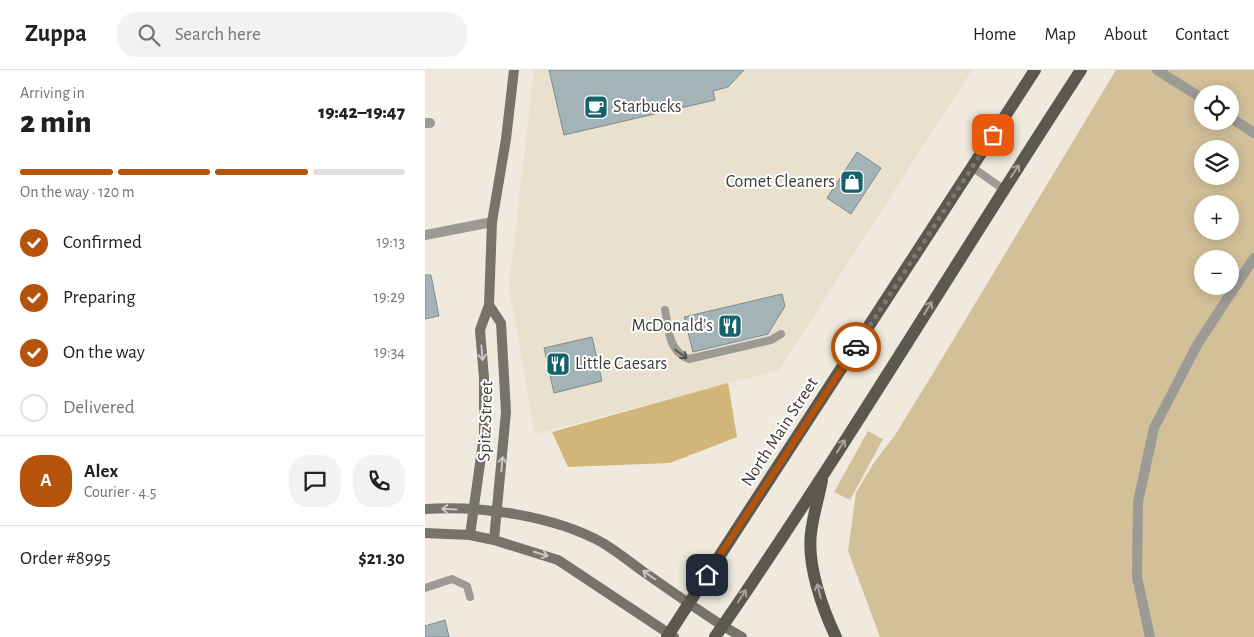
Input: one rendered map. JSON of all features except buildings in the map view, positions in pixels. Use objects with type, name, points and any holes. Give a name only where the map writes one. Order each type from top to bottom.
[{"type":"main road","name":"North Main Street","points":[[670,636],[689,603],[1035,70]]},
{"type":"main road","points":[[719,632],[823,474],[1003,189],[1081,70]]},
{"type":"main road","points":[[823,474],[811,534],[812,565],[825,614],[835,637]]},
{"type":"street","name":"Spitz Street","points":[[470,535],[484,435],[485,378],[480,330],[489,305],[492,222],[506,139],[514,70]]},
{"type":"street","points":[[1157,70],[1194,93]]},
{"type":"street","points":[[1239,123],[1254,133]]},
{"type":"street","points":[[425,235],[492,222]]},
{"type":"street","points":[[1150,637],[1137,577],[1138,502],[1154,428],[1197,345],[1254,258]]},
{"type":"street","name":"Spitz Street","points":[[489,305],[501,323],[507,412],[494,540]]},
{"type":"street","points":[[425,509],[444,508],[497,512],[565,526],[604,544],[689,603],[719,632],[742,637]]},
{"type":"street","points":[[425,533],[470,535],[494,540],[558,560],[670,636]]},
{"type":"lane","points":[[972,167],[1003,189]]},
{"type":"lane","points":[[665,310],[671,341],[675,351],[689,360],[771,340],[781,334]]},
{"type":"lane","points":[[425,588],[452,579],[467,586],[470,597]]},
{"type":"shaded area","points":[[534,70],[972,70],[779,370],[535,434],[509,286]]},
{"type":"shaded area","points":[[1116,70],[1254,70],[1254,637],[880,637],[848,551],[856,493],[873,464],[895,435]]},
{"type":"shaded area","points":[[728,383],[737,437],[670,463],[568,467],[552,432]]},
{"type":"shaded area","points":[[868,431],[883,439],[850,500],[834,492]]},
{"type":"way so far","points":[[856,347],[993,135]]},
{"type":"place","name":"Starbucks","points":[[596,107]]},
{"type":"place","name":"Comet Cleaners","points":[[852,182]]},
{"type":"place","name":"McDonald's","points":[[730,326]]},
{"type":"place","name":"Little Caesars","points":[[558,364]]},
{"type":"route","points":[[707,575],[856,347]]}]
